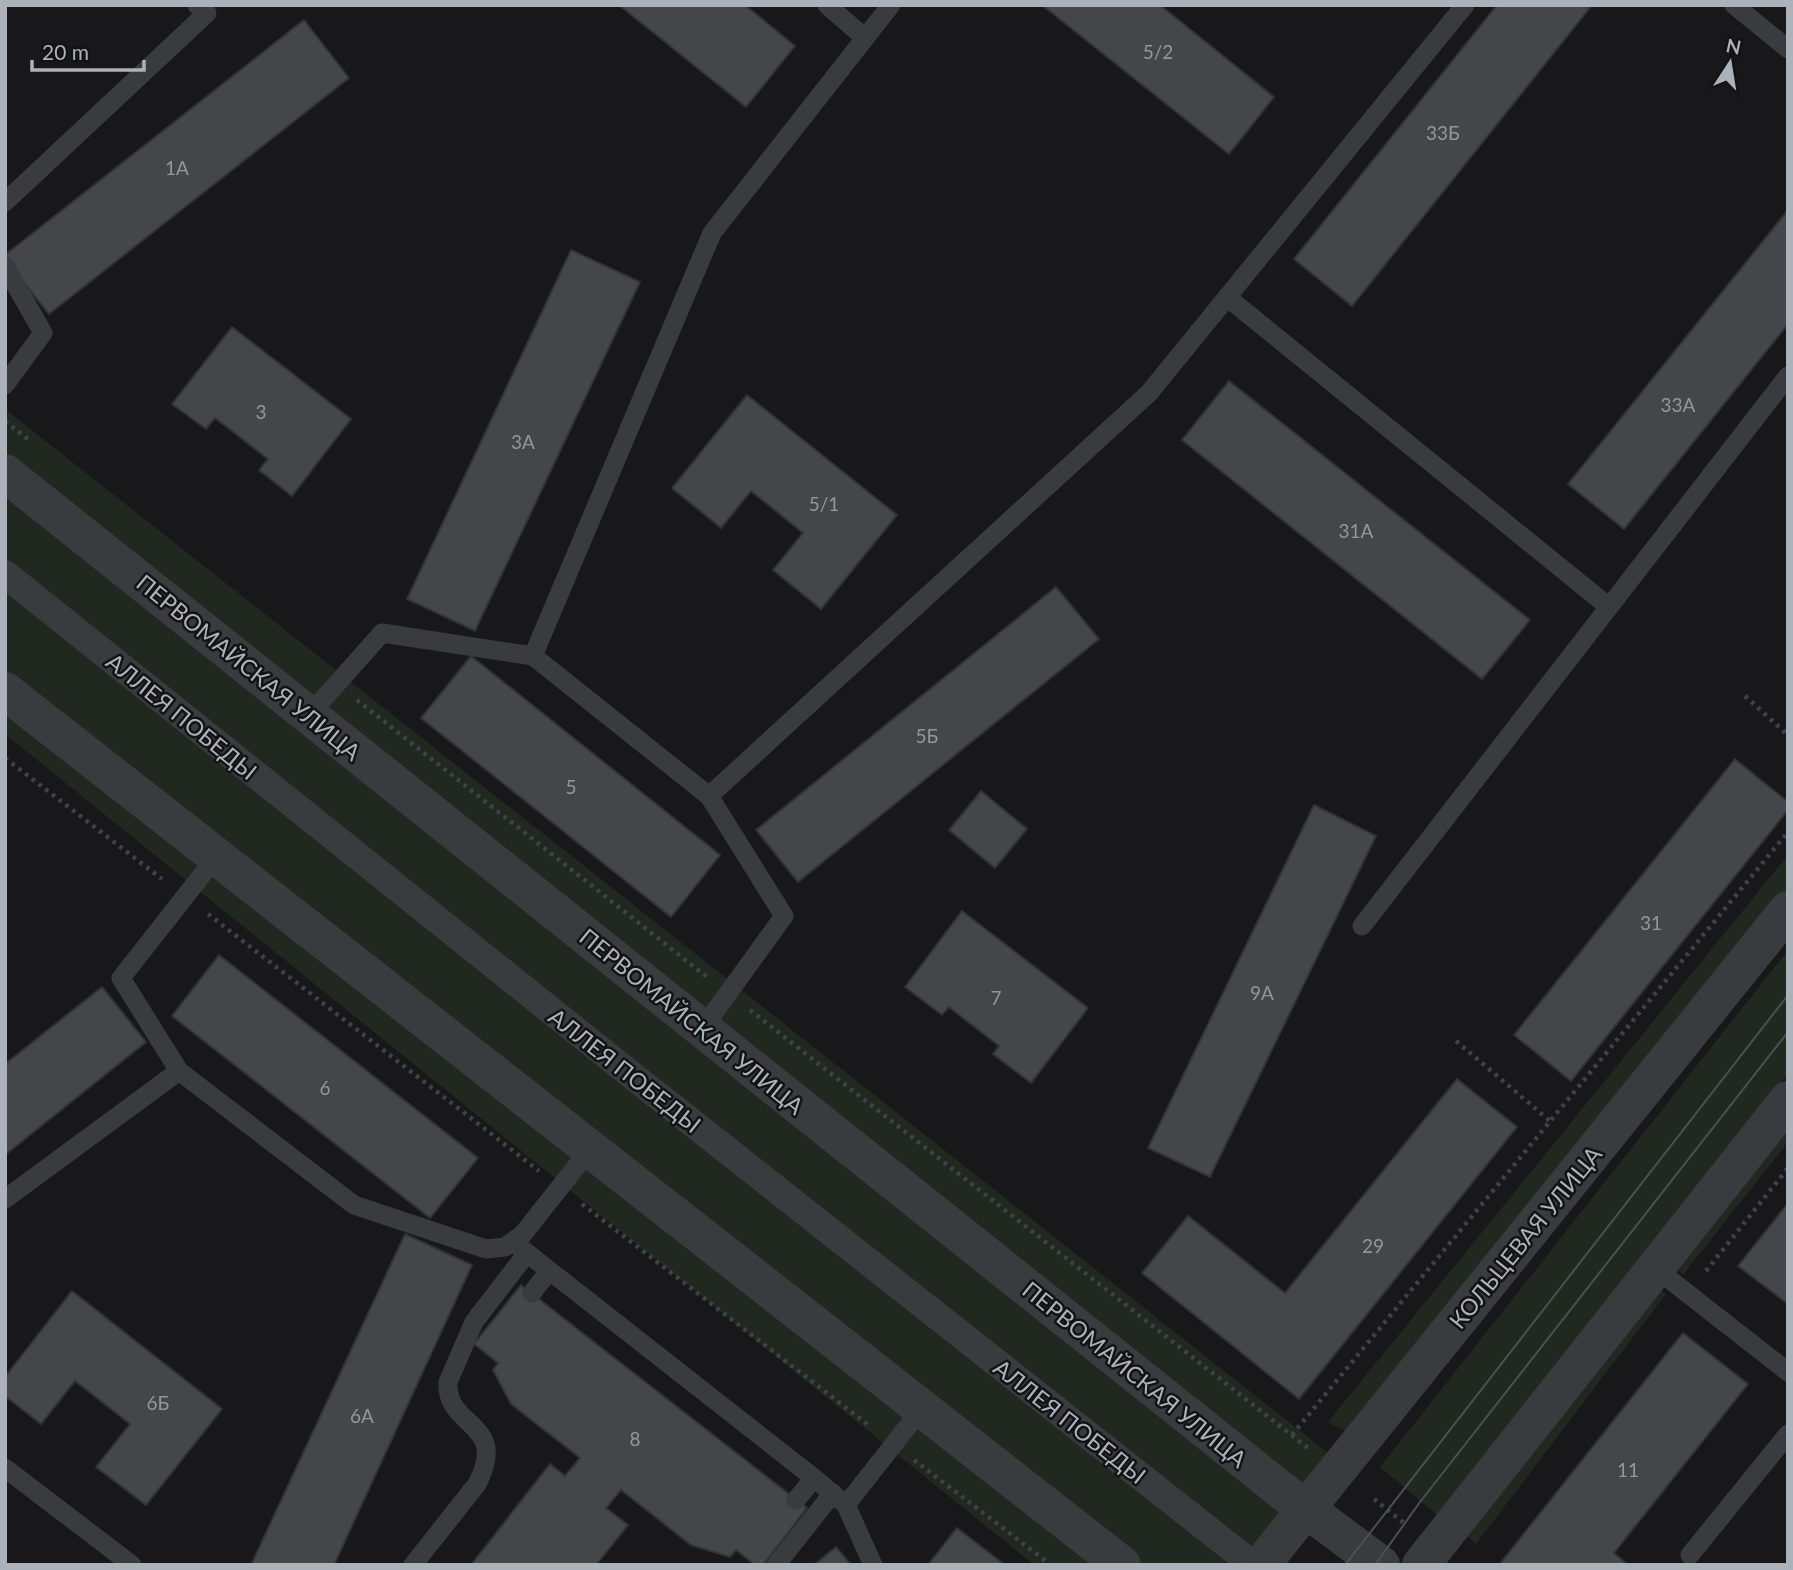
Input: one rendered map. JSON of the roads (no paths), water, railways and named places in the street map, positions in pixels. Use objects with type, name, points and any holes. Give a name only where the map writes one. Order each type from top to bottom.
[{"type":"street","name":"ПЕРВОМАЙСКАЯ УЛИЦА","points":[[5,473],[1306,1510],[1381,1565]]},
{"type":"street","name":"АЛЛЕЯ ПОБЕДЫ","points":[[5,574],[629,1073],[1255,1563]]},
{"type":"street","points":[[5,691],[1122,1565]]},
{"type":"street","name":"КОЛЬЦЕВАЯ УЛИЦА","points":[[1255,1563],[1306,1510],[1788,910]]},
{"type":"street","points":[[1421,1565],[1788,1100]]},
{"type":"lane","points":[[827,5],[865,38]]},
{"type":"lane","points":[[533,656],[712,233],[891,5]]},
{"type":"lane","points":[[709,796],[1149,393],[1465,5]]},
{"type":"lane","points":[[1734,5],[1788,48]]},
{"type":"lane","points":[[5,202],[209,8]]},
{"type":"lane","points":[[5,266],[43,334],[5,385]]},
{"type":"lane","points":[[1227,297],[1609,607]]},
{"type":"lane","points":[[1362,926],[1788,376]]},
{"type":"lane","points":[[309,715],[382,633],[533,656],[709,796],[784,916],[702,1029]]},
{"type":"lane","points":[[217,856],[121,978],[179,1071],[354,1205],[476,1247],[520,1248],[839,1499],[873,1565]]},
{"type":"lane","points":[[5,1199],[179,1071]]},
{"type":"lane","points":[[414,1565],[477,1484],[486,1461],[484,1441],[479,1429],[453,1406],[447,1391],[448,1381],[474,1322],[520,1248],[523,1234],[590,1148]]},
{"type":"lane","points":[[1655,1268],[1788,1371]]},
{"type":"lane","points":[[532,1293],[550,1271]]},
{"type":"lane","points":[[776,1565],[894,1445],[923,1407]]},
{"type":"lane","points":[[1690,1555],[1788,1434]]},
{"type":"lane","points":[[5,1468],[132,1565]]},
{"type":"lane","points":[[796,1500],[814,1478]]},
{"type":"tram line","points":[[1345,1565],[1788,995]]},
{"type":"tram line","points":[[1375,1565],[1420,1502],[1788,1032]]}]
